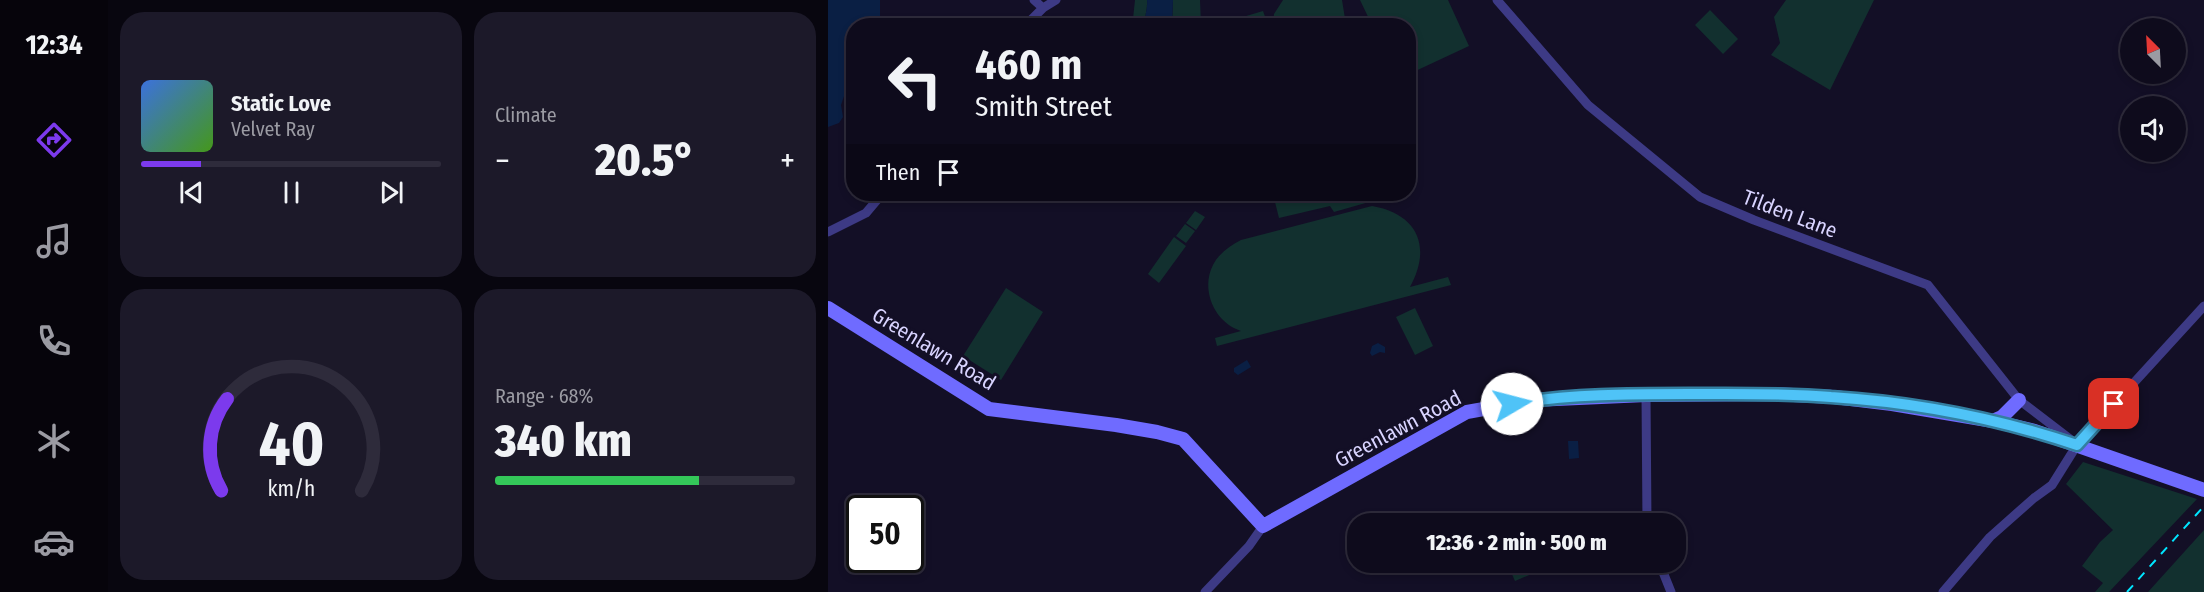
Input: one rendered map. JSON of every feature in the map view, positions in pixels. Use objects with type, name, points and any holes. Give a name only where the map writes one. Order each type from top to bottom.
[{"type":"main road","name":"Greenlawn Road","points":[[828,308],[989,409],[1116,425],[1183,439],[1263,526],[1467,412],[1534,400],[1646,395],[1775,394],[1834,397],[1892,404],[1993,421],[2035,431],[2202,487]]},
{"type":"main road","points":[[1993,421],[2002,417],[2019,400]]},
{"type":"street","points":[[1034,0],[1043,8]]},
{"type":"street","points":[[1033,18],[1056,0]]},
{"type":"street","name":"Tilden Lane","points":[[1497,0],[1588,105],[1700,197],[1754,220],[1928,285],[2019,400],[2077,445]]},
{"type":"street","points":[[828,232],[866,213],[876,201]]},
{"type":"street","points":[[1943,592],[1990,537],[2052,485],[2077,445],[2204,306]]},
{"type":"street","points":[[1646,395],[1647,513]]},
{"type":"street","points":[[1205,592],[1249,546],[1263,526]]},
{"type":"street","points":[[1663,573],[1671,592]]},
{"type":"green space","points":[[1135,0],[1147,0],[1145,18],[1133,18]]},
{"type":"green space","points":[[1173,0],[1200,0],[1201,18],[1172,18]]},
{"type":"green space","points":[[1283,0],[1342,0],[1345,18],[1274,18]]},
{"type":"green space","points":[[1360,0],[1448,0],[1469,46],[1416,71],[1416,18],[1369,18]]},
{"type":"green space","points":[[1786,0],[1874,0],[1830,90],[1771,55],[1780,43],[1774,17]]},
{"type":"green space","points":[[1710,10],[1738,39],[1723,54],[1695,25]]},
{"type":"green space","points":[[1263,11],[1266,18],[1240,18]]},
{"type":"green space","points":[[1275,201],[1372,201],[1334,212],[1330,206],[1279,218]]},
{"type":"green space","points":[[1372,206],[1400,216],[1416,234],[1420,246],[1420,259],[1410,287],[1448,277],[1451,285],[1217,346],[1215,338],[1241,331],[1224,321],[1217,313],[1209,295],[1209,275],[1215,261],[1222,253],[1241,240]]},
{"type":"green space","points":[[1195,211],[1205,217],[1196,230],[1186,223]]},
{"type":"green space","points":[[1185,224],[1195,231],[1186,243],[1176,236]]},
{"type":"green space","points":[[1174,237],[1186,246],[1159,283],[1148,274]]},
{"type":"green space","points":[[1006,288],[1043,312],[1001,380],[963,356]]},
{"type":"green space","points":[[1415,308],[1433,346],[1415,355],[1396,317]]},
{"type":"green space","points":[[2083,462],[2197,499],[2109,592],[2095,592],[2103,583],[2082,566],[2100,542],[2113,530],[2066,484]]},
{"type":"green space","points":[[2204,530],[2204,592],[2148,592]]},
{"type":"green space","points":[[1511,573],[1534,573],[1515,581]]},
{"type":"water","points":[[828,0],[880,0],[880,18],[846,18],[846,90],[841,105],[843,117],[839,123],[828,127]]},
{"type":"water","points":[[1147,0],[1173,0],[1172,18],[1145,18]]},
{"type":"water","points":[[1378,343],[1385,347],[1385,353],[1380,352],[1372,356],[1370,353],[1372,346]]},
{"type":"water","points":[[1247,360],[1251,367],[1238,375],[1234,372],[1234,368]]},
{"type":"water","points":[[1568,441],[1578,441],[1579,458],[1569,459]]},
{"type":"railway","points":[[2127,592],[2204,506]]},
{"type":"route","points":[[1512,404],[1534,400],[1646,395],[1775,394],[1834,397],[1993,421],[2035,431],[2077,445],[2114,404]]}]
